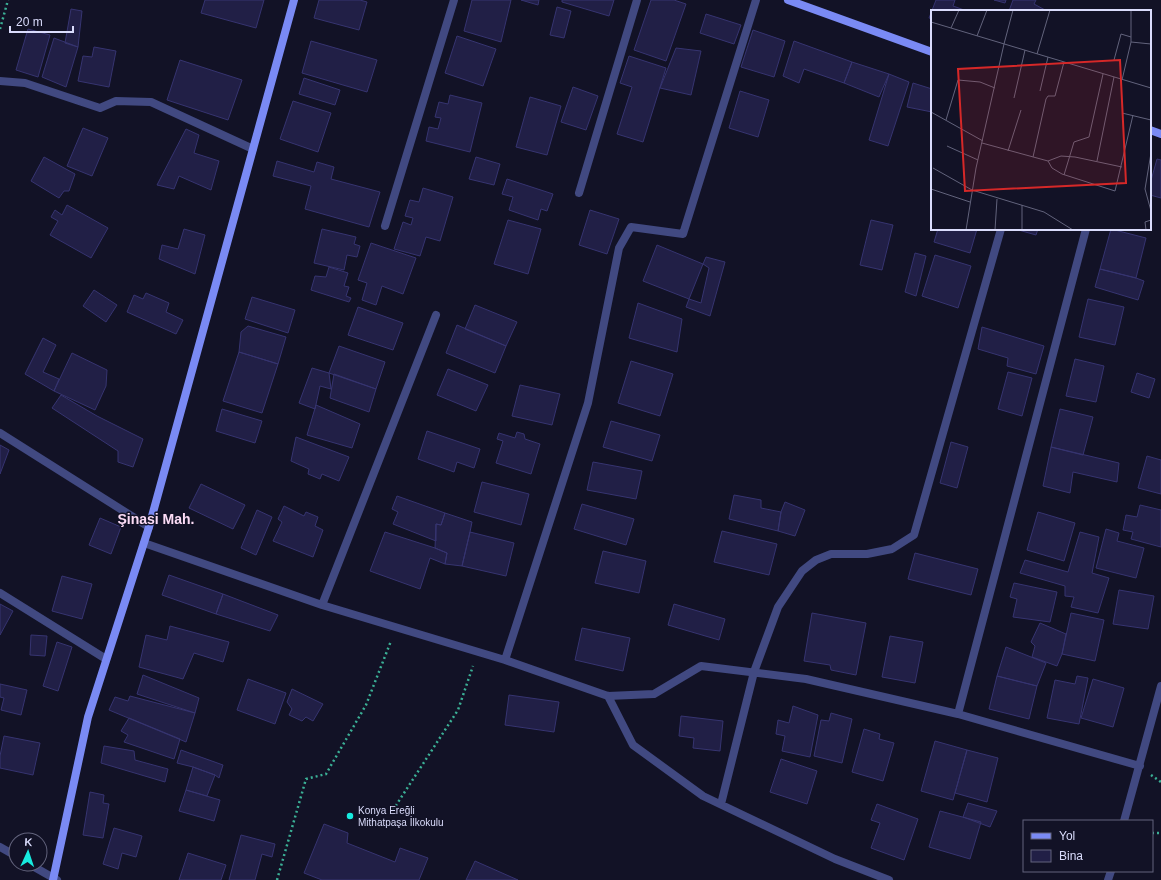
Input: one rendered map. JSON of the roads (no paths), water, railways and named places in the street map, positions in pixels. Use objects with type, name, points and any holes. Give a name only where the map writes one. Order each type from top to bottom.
[{"type":"main road","points":[[54,879],[88,717],[149,527],[294,0]]},
{"type":"main road","points":[[788,0],[931,52]]},
{"type":"main road","points":[[1151,130],[1161,134]]},
{"type":"street","points":[[385,226],[454,0]]},
{"type":"street","points":[[579,193],[637,0]]},
{"type":"street","points":[[505,660],[588,403],[619,248],[631,228],[683,234],[756,0]]},
{"type":"street","points":[[0,81],[24,83],[100,108],[116,101],[151,102],[253,149]]},
{"type":"street","points":[[721,804],[754,672],[778,607],[802,571],[816,560],[831,554],[867,554],[892,549],[914,535],[1000,230]]},
{"type":"street","points":[[958,714],[1086,230]]},
{"type":"street","points":[[322,605],[436,315]]},
{"type":"street","points":[[0,433],[149,527]]},
{"type":"street","points":[[144,543],[322,605],[505,660],[608,696],[654,694],[701,666],[754,672],[806,679],[958,714],[1140,766]]},
{"type":"street","points":[[0,594],[106,659]]},
{"type":"street","points":[[1124,820],[1161,686]]},
{"type":"street","points":[[608,696],[632,745],[703,796],[835,859],[890,880]]},
{"type":"street","points":[[42,872],[54,879]]},
{"type":"place","name":"Konya Ereğli Mithatpaşa İlkokulu","points":[[350,816]]},
{"type":"district","name":"Şinasi Mah.","points":[[156,519]]}]
